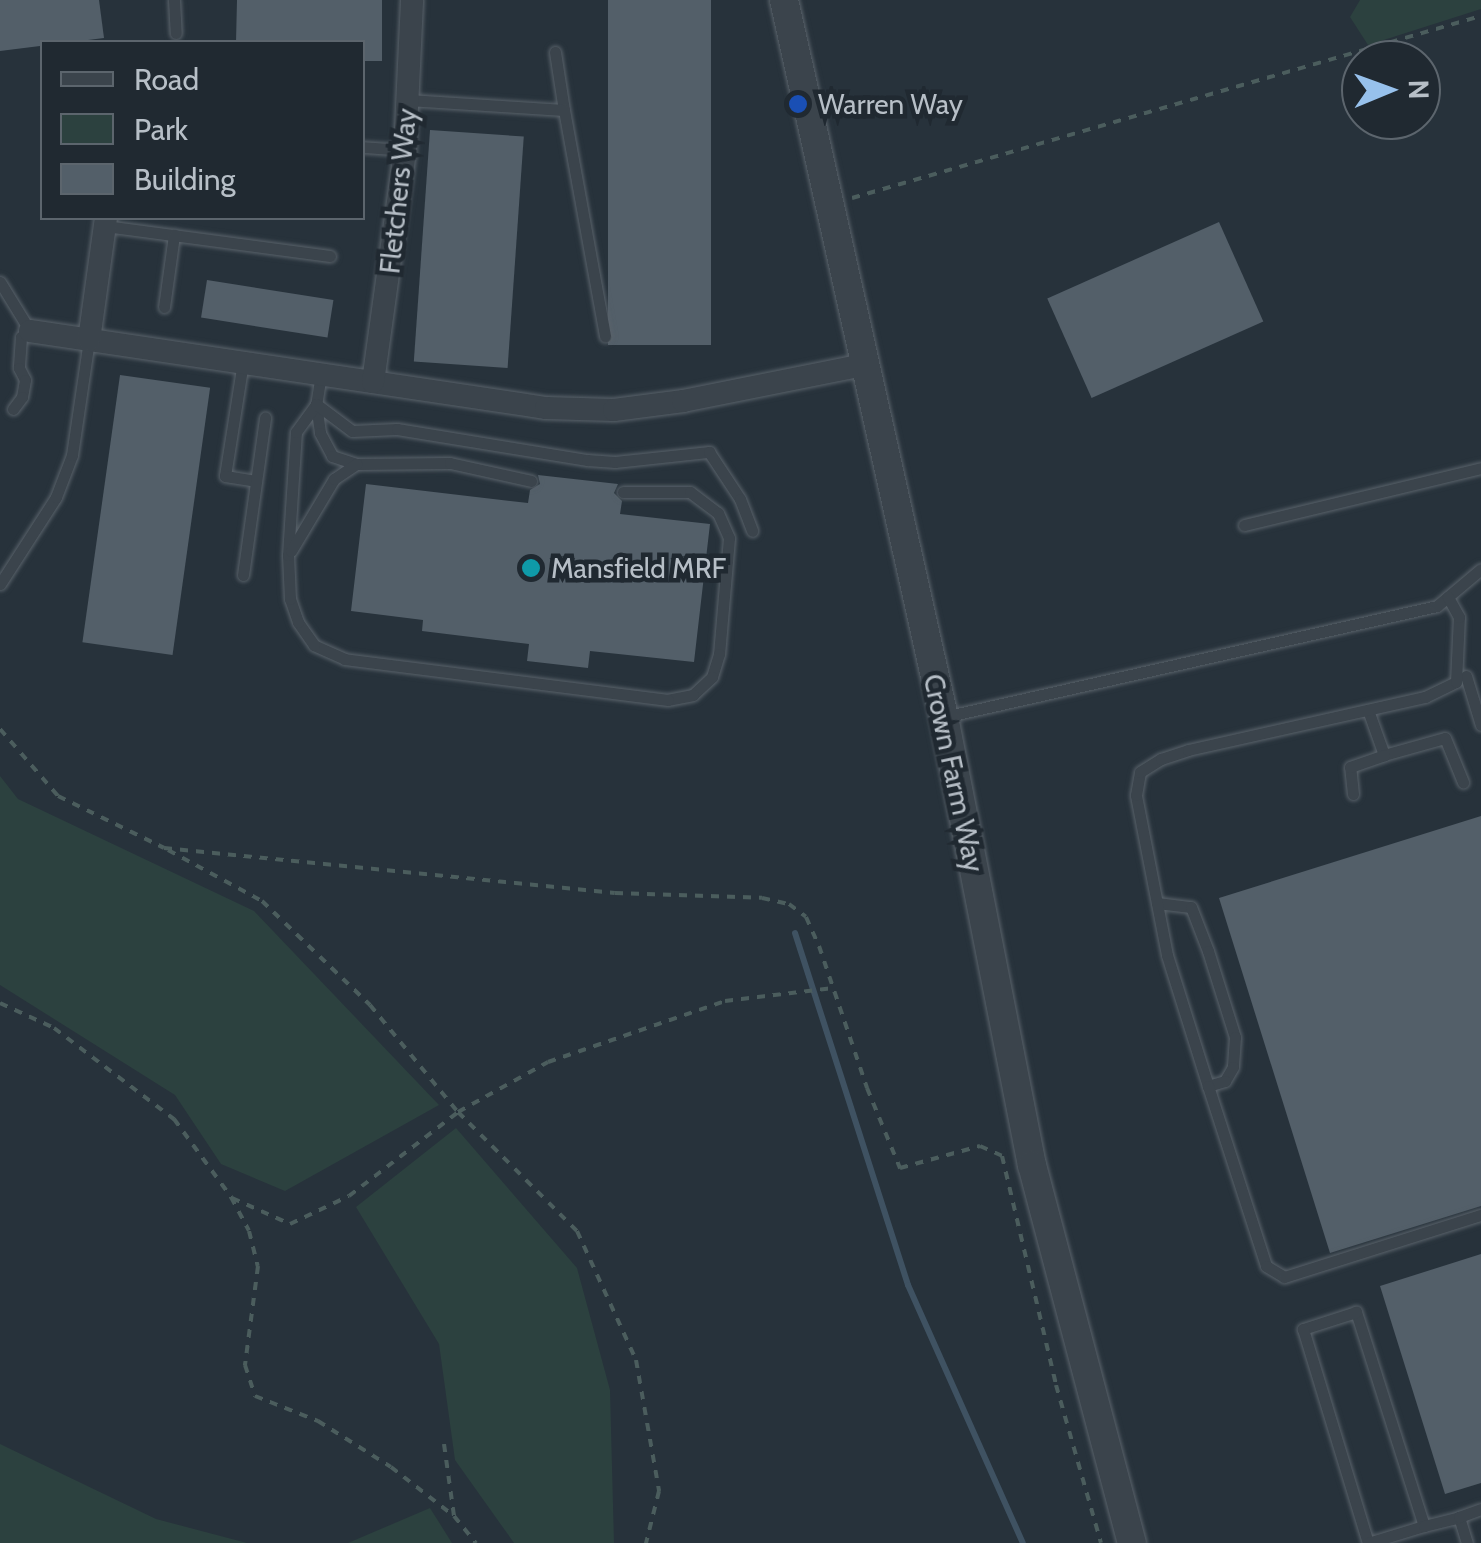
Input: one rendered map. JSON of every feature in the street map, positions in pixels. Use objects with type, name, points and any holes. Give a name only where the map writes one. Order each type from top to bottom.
[{"type":"street","name":"Fletchers Way","points":[[373,382],[405,150],[412,0]]},
{"type":"street","name":"Crown Farm Way","points":[[784,0],[944,717],[1032,1165],[1132,1543]]},
{"type":"street","points":[[89,340],[106,222]]},
{"type":"street","points":[[30,331],[546,408],[614,410],[683,401],[864,365]]},
{"type":"lane","points":[[174,0],[176,33]]},
{"type":"lane","points":[[555,52],[606,336]]},
{"type":"lane","points":[[408,100],[564,110]]},
{"type":"lane","points":[[365,146],[405,150]]},
{"type":"lane","points":[[106,222],[330,256]]},
{"type":"lane","points":[[164,306],[174,235]]},
{"type":"lane","points":[[0,282],[30,331],[21,336],[19,368],[25,380],[22,398],[13,409]]},
{"type":"lane","points":[[0,584],[56,496],[72,455],[89,340]]},
{"type":"lane","points":[[242,362],[225,476],[256,481]]},
{"type":"lane","points":[[321,374],[316,404],[320,433],[332,456],[356,464],[450,463],[531,481]]},
{"type":"lane","points":[[316,404],[352,431],[397,429],[586,460],[615,462],[709,452],[740,499],[752,531]]},
{"type":"lane","points":[[316,404],[296,432],[288,554],[290,599],[298,622],[314,644],[344,659],[668,700],[693,695],[712,677],[719,654],[729,538],[718,514],[690,492],[623,492]]},
{"type":"lane","points":[[242,576],[264,418]]},
{"type":"lane","points":[[288,554],[334,479],[356,464]]},
{"type":"lane","points":[[1244,525],[1481,468]]},
{"type":"lane","points":[[944,717],[1437,606],[1481,569]]},
{"type":"lane","points":[[1448,597],[1459,617],[1461,675],[1481,726]]},
{"type":"lane","points":[[1461,675],[1481,680]]},
{"type":"lane","points":[[1461,675],[1456,682],[1425,698],[1188,750],[1140,772],[1136,794],[1167,955],[1266,1266],[1284,1277],[1481,1215]]},
{"type":"lane","points":[[1368,710],[1384,754]]},
{"type":"lane","points":[[1352,794],[1350,767],[1445,738],[1463,782]]},
{"type":"lane","points":[[1157,903],[1190,907],[1234,1037],[1234,1067],[1225,1081],[1208,1086]]},
{"type":"lane","points":[[1424,1526],[1356,1312],[1303,1329],[1368,1542],[1481,1510]]},
{"type":"lane","points":[[1459,1517],[1467,1543]]},
{"type":"path","points":[[829,205],[1481,16]]},
{"type":"path","points":[[0,729],[58,796],[262,901],[370,1005],[458,1112],[577,1231],[636,1360],[659,1492],[646,1543]]},
{"type":"path","points":[[164,848],[615,893],[762,898],[790,904],[806,918],[900,1168],[980,1146],[1002,1156],[1056,1384],[1101,1543]]},
{"type":"path","points":[[232,1197],[290,1224],[349,1196],[458,1112],[548,1062],[725,1001],[833,988]]},
{"type":"path","points":[[0,1003],[54,1028],[174,1119],[232,1197],[249,1231],[258,1266],[246,1365],[255,1396],[318,1421],[392,1467],[454,1516],[476,1543]]},
{"type":"path","points":[[444,1444],[454,1516]]},
{"type":"green space","points":[[1360,0],[1481,0],[1481,9],[1384,40],[1365,40],[1350,17]]},
{"type":"green space","points":[[0,776],[18,799],[254,911],[439,1105],[285,1191],[221,1164],[175,1095],[0,985]]},
{"type":"green space","points":[[456,1128],[577,1268],[610,1390],[614,1543],[514,1543],[455,1460],[439,1344],[356,1207]]},
{"type":"green space","points":[[0,1444],[156,1519],[247,1543],[0,1543]]},
{"type":"green space","points":[[430,1508],[452,1543],[348,1543]]},
{"type":"building","points":[[0,0],[99,0],[104,38],[40,40],[40,46],[0,51]]},
{"type":"building","points":[[237,0],[382,0],[382,61],[365,61],[365,40],[236,40]]},
{"type":"building","points":[[608,0],[711,0],[711,345],[608,345]]},
{"type":"building","points":[[430,130],[524,137],[508,368],[414,361]]},
{"type":"building","points":[[1219,222],[1263,322],[1092,398],[1047,298]]},
{"type":"building","points":[[207,280],[333,300],[327,338],[201,318]]},
{"type":"building","points":[[120,375],[210,388],[173,655],[82,642]]},
{"type":"building","name":"Mansfield MRF","points":[[538,475],[618,484],[614,493],[622,501],[620,514],[710,524],[694,662],[590,651],[588,668],[527,661],[529,644],[422,631],[423,620],[351,611],[366,484],[528,503],[530,490],[540,484]]},
{"type":"building","points":[[1481,816],[1481,1206],[1330,1253],[1219,898]]},
{"type":"building","points":[[1481,1254],[1481,1483],[1445,1494],[1380,1286]]},
{"type":"waterway","points":[[795,933],[908,1285],[1023,1543]]},
{"type":"place","name":"Warren Way","points":[[798,104]]},
{"type":"place","name":"Mansfield MRF","points":[[531,568]]}]
